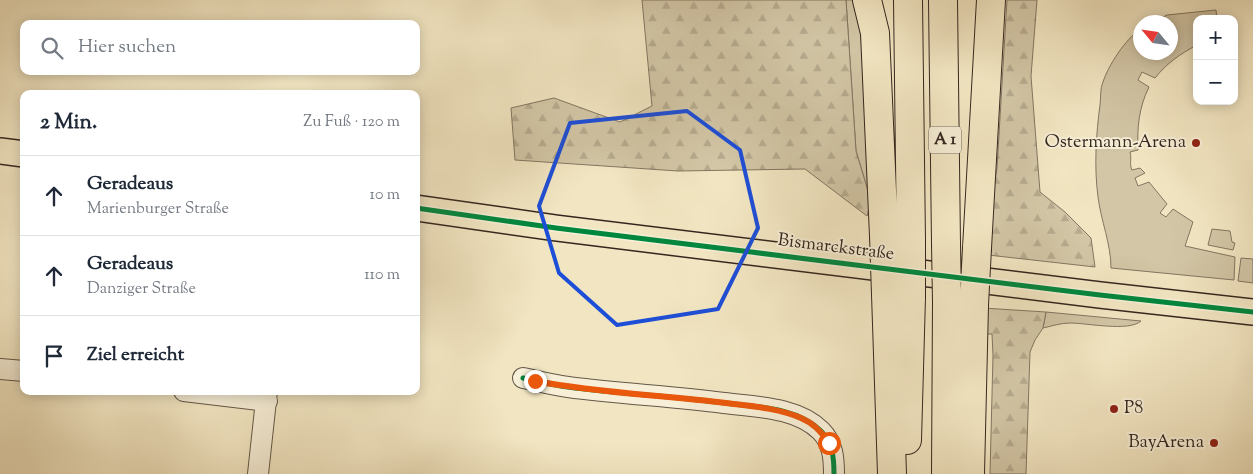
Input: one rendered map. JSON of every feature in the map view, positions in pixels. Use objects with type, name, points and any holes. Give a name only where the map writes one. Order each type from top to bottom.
[{"type":"highway","points":[[867,0],[875,33],[884,236],[899,295],[892,474]]},
{"type":"highway","name":"A 1","points":[[907,474],[899,295],[911,240],[908,0]]},
{"type":"highway","name":"A 1","points":[[943,0],[947,302],[946,474]]},
{"type":"highway","points":[[944,36],[950,0]]},
{"type":"highway","points":[[970,474],[974,305],[991,0]]},
{"type":"main road","points":[[0,151],[20,154]]},
{"type":"main road","name":"Bismarckstraße","points":[[420,209],[556,228],[1253,312]]},
{"type":"street","points":[[0,368],[20,371]]},
{"type":"street","points":[[524,378],[568,387],[679,397],[776,411],[802,418],[822,432],[829,443],[834,456],[834,474]]},
{"type":"street","points":[[250,395],[267,396],[258,474]]},
{"type":"highlighted area","points":[[687,111],[740,150],[758,228],[718,309],[617,325],[559,273],[539,206],[570,123]]},
{"type":"green space","points":[[642,0],[846,0],[856,151],[871,201],[867,216],[805,169],[678,171],[515,160],[511,108],[554,98],[620,122],[652,106]]},
{"type":"green space","points":[[846,0],[856,0],[862,45],[873,201],[871,201],[856,151]]},
{"type":"green space","points":[[1007,0],[1037,0],[1031,76],[1040,192],[1065,212],[1091,238],[1095,267],[988,255],[989,215],[997,168]]},
{"type":"green space","points":[[1216,10],[1217,15],[1193,15],[1193,47],[1178,56],[1178,15],[1167,15]]},
{"type":"green space","points":[[1133,36],[1133,60],[1173,60],[1155,78],[1142,72],[1138,80],[1149,87],[1139,117],[1138,150],[1130,152],[1132,170],[1140,168],[1145,173],[1135,178],[1138,186],[1149,182],[1167,204],[1160,213],[1166,217],[1173,209],[1193,222],[1185,246],[1235,257],[1234,280],[1111,268],[1099,206],[1096,174],[1097,139],[1102,85],[1113,61]]},
{"type":"green space","points":[[1212,229],[1230,231],[1232,242],[1235,243],[1233,250],[1208,245]]},
{"type":"green space","points":[[1241,258],[1253,259],[1253,283],[1238,281]]},
{"type":"green space","points":[[983,308],[1046,312],[1043,328],[1030,352],[1026,474],[990,474],[993,355],[992,334],[981,334]]},
{"type":"green space","points":[[1046,312],[1141,321],[1127,326],[1070,323],[1043,328]]},
{"type":"cycle path","points":[[420,209],[556,228],[1253,312]]},
{"type":"cycle path","points":[[523,378],[568,387],[749,406],[788,413],[811,423],[825,436],[832,451],[834,474]]},
{"type":"place","name":"Ostermann-Arena","points":[[1196,143]]},
{"type":"place","name":"P8","points":[[1114,409]]},
{"type":"place","name":"BayArena","points":[[1214,443]]},
{"type":"route","points":[[535,381],[568,387],[679,397],[785,412],[812,424],[822,432],[829,443]]}]
